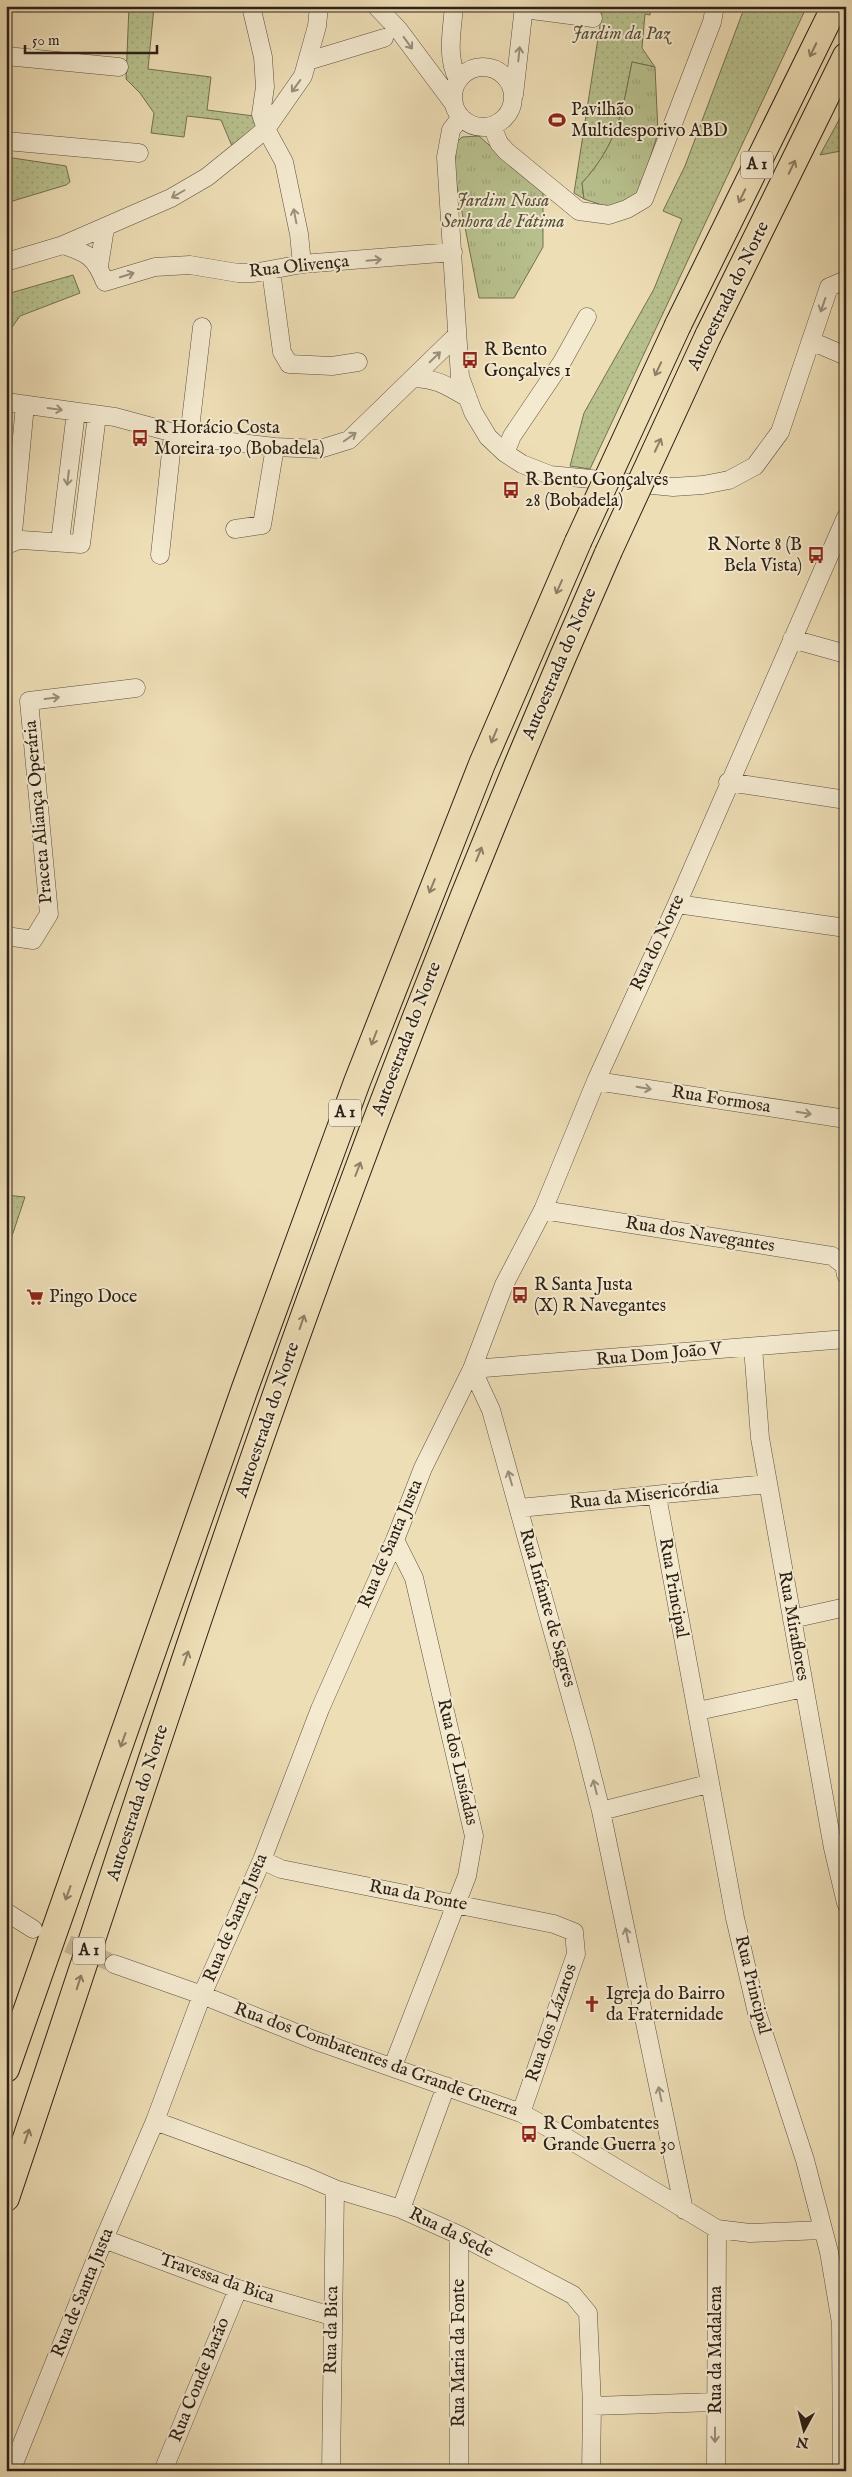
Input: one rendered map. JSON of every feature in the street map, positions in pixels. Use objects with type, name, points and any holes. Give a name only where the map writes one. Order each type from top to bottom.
[{"type":"highway","name":"Autoestrada do Norte","points":[[6,2069],[356,1082],[482,764],[578,542],[678,325],[835,6]]},
{"type":"highway","name":"Autoestrada do Norte","points":[[6,2198],[171,1704],[330,1242],[464,891],[512,774],[608,552],[708,336],[846,56]]},
{"type":"street","points":[[251,6],[263,57],[265,87],[261,114],[266,128],[284,162],[290,186],[302,264]]},
{"type":"street","points":[[6,262],[63,245],[105,228],[171,198],[207,177],[266,128],[303,76],[317,26],[319,6]]},
{"type":"street","points":[[376,6],[398,29],[457,111],[475,126],[492,126],[506,116],[514,101],[524,8],[593,18]]},
{"type":"street","points":[[454,6],[450,56],[452,67],[458,80]]},
{"type":"street","points":[[492,126],[499,143],[506,151],[579,212],[609,215],[627,209],[644,199],[712,22],[715,6]]},
{"type":"street","points":[[308,61],[384,38]]},
{"type":"street","points":[[6,56],[119,67]]},
{"type":"street","points":[[514,101],[510,83],[498,70],[481,66],[472,68],[458,80],[454,87],[457,111],[446,157],[460,377],[468,398],[488,436],[505,453],[522,464],[550,475],[576,479],[674,487],[703,485],[729,480],[755,466],[780,432],[829,287],[846,280]]},
{"type":"street","points":[[6,141],[139,153]]},
{"type":"street","points":[[99,266],[105,228]]},
{"type":"street","name":"Rua Olivença","points":[[63,245],[89,254],[99,266],[105,282],[155,266],[190,265],[238,273],[271,271],[302,264],[453,252]]},
{"type":"street","points":[[271,271],[282,352],[289,364],[332,366],[358,362]]},
{"type":"street","points":[[505,453],[512,436],[562,362],[586,318]]},
{"type":"street","points":[[160,555],[202,327]]},
{"type":"street","points":[[6,402],[115,417],[181,436],[275,447],[320,450],[349,440],[457,335]]},
{"type":"street","points":[[810,340],[846,356]]},
{"type":"street","points":[[413,378],[443,382],[468,398]]},
{"type":"street","points":[[25,405],[9,543],[22,540],[81,544],[97,415]]},
{"type":"street","points":[[60,542],[76,412]]},
{"type":"street","points":[[235,530],[262,525],[275,447]]},
{"type":"street","name":"Rua do Norte","points":[[472,1369],[504,1285],[543,1210],[596,1081],[677,904],[728,782],[846,517]]},
{"type":"street","points":[[792,639],[846,654]]},
{"type":"street","name":"Praceta Aliança Operária","points":[[6,936],[33,940],[49,914],[29,701],[136,688]]},
{"type":"street","points":[[728,782],[846,800]]},
{"type":"street","points":[[677,904],[846,928]]},
{"type":"street","name":"Rua Formosa","points":[[596,1081],[846,1119]]},
{"type":"street","name":"Rua dos Navegantes","points":[[543,1210],[832,1256],[844,1265],[846,1275]]},
{"type":"street","name":"Rua Dom João V","points":[[472,1369],[846,1339]]},
{"type":"street","name":"Rua Miraflores","points":[[753,1347],[760,1438],[833,1848],[846,1903]]},
{"type":"street","name":"Rua Infante de Sagres","points":[[472,1369],[491,1410],[601,1811],[684,2210]]},
{"type":"street","name":"Rua de Santa Justa","points":[[10,2471],[104,2239],[155,2121],[202,1995],[262,1860],[320,1709],[395,1540],[423,1468],[472,1369]]},
{"type":"street","name":"Rua da Misericórdia","points":[[519,1508],[768,1484]]},
{"type":"street","name":"Rua Principal","points":[[657,1496],[698,1711],[708,1784],[735,1918],[757,2013],[805,2160],[824,2230],[841,2323],[843,2369],[842,2471]]},
{"type":"street","name":"Rua dos Lusíadas","points":[[393,2066],[457,1905],[467,1876],[474,1836],[414,1578],[395,1540]]},
{"type":"street","points":[[792,1619],[846,1607]]},
{"type":"street","points":[[698,1711],[804,1688]]},
{"type":"street","points":[[601,1811],[708,1784]]},
{"type":"street","name":"Rua da Ponte","points":[[262,1860],[281,1868],[554,1924],[574,1932]]},
{"type":"street","points":[[6,1912],[33,1929]]},
{"type":"street","name":"Rua dos Lázaros","points":[[521,2113],[576,1954],[574,1932]]},
{"type":"street","name":"Rua dos Combatentes da Grande Guerra","points":[[114,1964],[202,1995],[314,2040],[393,2066],[521,2113],[562,2135],[717,2229],[750,2233],[824,2230]]},
{"type":"street","points":[[401,2209],[446,2086]]},
{"type":"street","name":"Rua da Sede","points":[[155,2121],[305,2176],[335,2189],[401,2209],[459,2235],[573,2295],[588,2313],[592,2406],[591,2471]]},
{"type":"street","name":"Rua da Bica","points":[[331,2471],[335,2189]]},
{"type":"street","name":"Rua da Madalena","points":[[716,2471],[717,2229]]},
{"type":"street","name":"Rua Maria da Fonte","points":[[459,2235],[459,2471]]},
{"type":"street","name":"Travessa da Bica","points":[[104,2239],[238,2288],[332,2316]]},
{"type":"street","name":"Rua Conde Barão","points":[[163,2471],[238,2288]]},
{"type":"street","points":[[592,2406],[715,2402]]},
{"type":"green space","points":[[129,6],[154,7],[148,69],[211,77],[207,110],[254,116],[257,126],[232,146],[221,120],[187,116],[184,137],[151,133],[154,113],[140,93],[126,79]]},
{"type":"green space","name":"Jardim da Paz","points":[[603,6],[651,6],[650,15],[645,14],[642,48],[655,67],[632,62],[617,127],[604,154],[582,183],[584,199],[574,193]]},
{"type":"green space","points":[[745,6],[807,6],[590,469],[570,466],[584,413],[654,289],[682,219],[663,211],[685,166]]},
{"type":"green space","points":[[632,62],[655,67],[658,133],[637,199],[611,208],[584,199],[582,183],[604,154],[617,127]]},
{"type":"green space","points":[[846,107],[846,150],[820,155]]},
{"type":"green space","name":"Jardim Nossa Senhora de Fátima","points":[[479,136],[543,193],[543,247],[514,298],[479,298],[454,172],[456,143],[462,137]]},
{"type":"green space","points":[[6,157],[66,166],[70,182],[66,185],[6,203]]},
{"type":"green space","points":[[73,275],[80,293],[20,316],[10,330],[6,330],[7,294]]},
{"type":"green space","points":[[6,1195],[25,1197],[6,1254]]},
{"type":"tunnel","points":[[43,1933],[114,1964]]},
{"type":"place","name":"Pavilhão Multidesporivo ABD","points":[[557,120]]},
{"type":"place","name":"R Bento Gonçalves 1","points":[[470,360]]},
{"type":"place","name":"R Horácio Costa Moreira 190 (Bobadela)","points":[[140,438]]},
{"type":"place","name":"R Bento Gonçalves 28 (Bobadela)","points":[[511,490]]},
{"type":"place","name":"R Norte 8 (B Bela Vista)","points":[[816,555]]},
{"type":"place","name":"R Santa Justa (X) R Navegantes","points":[[520,1295]]},
{"type":"place","name":"Pingo Doce","points":[[35,1297]]},
{"type":"place","name":"Igreja do Bairro da Fraternidade","points":[[592,2004]]},
{"type":"place","name":"R Combatentes Grande Guerra 30","points":[[529,2134]]}]
